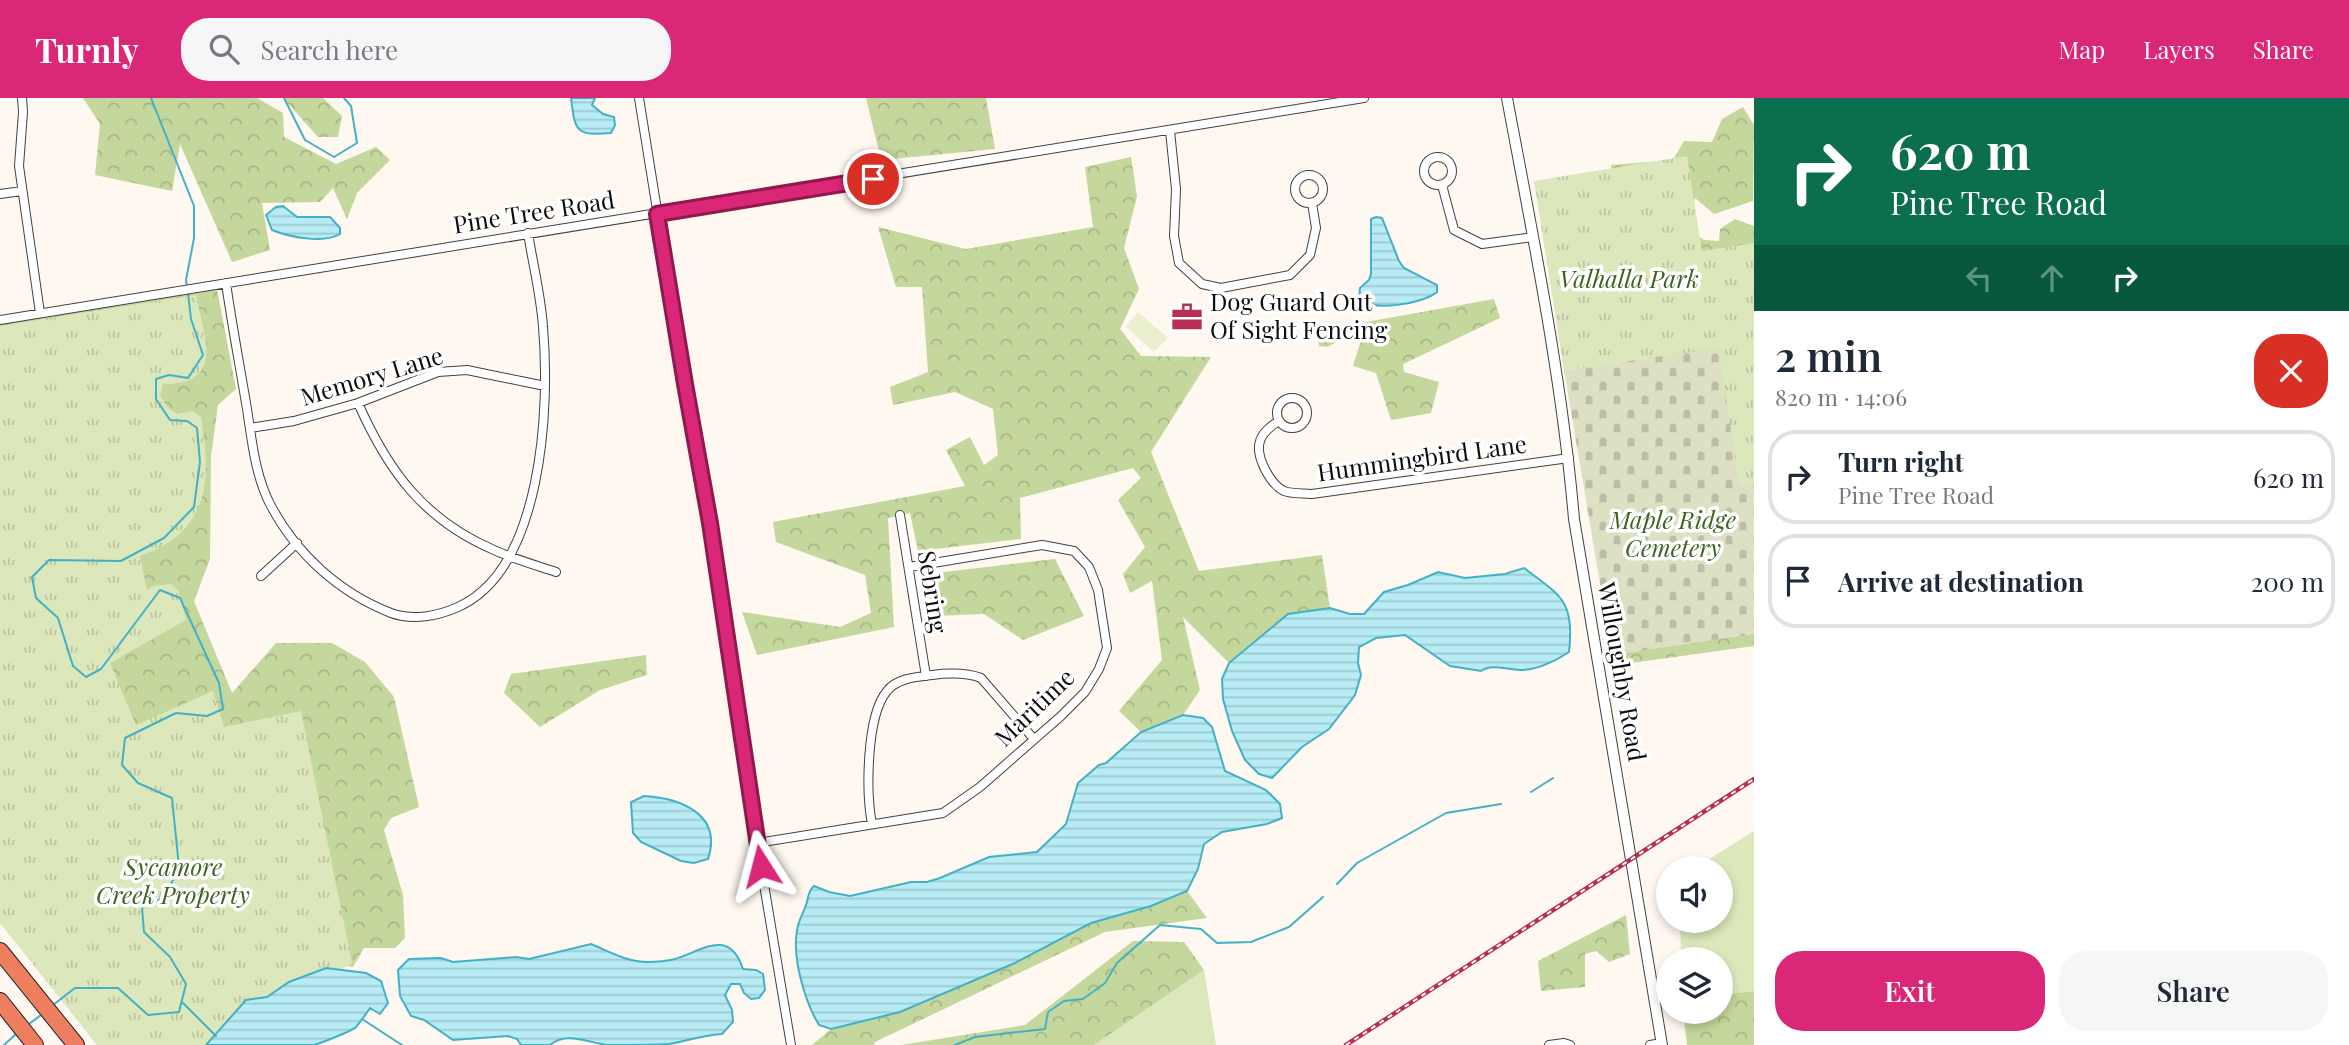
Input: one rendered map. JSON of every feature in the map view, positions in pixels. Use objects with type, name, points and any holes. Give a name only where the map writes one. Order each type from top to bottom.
[{"type":"highway","points":[[0,951],[76,1045]]},
{"type":"highway","points":[[0,1001],[35,1045]]},
{"type":"street","points":[[22,98],[18,153],[40,313]]},
{"type":"street","points":[[639,98],[710,523],[791,1045]]},
{"type":"street","name":"Pine Tree Road","points":[[0,320],[1170,131],[1317,102],[1364,98]]},
{"type":"street","name":"Willoughby Road","points":[[1507,98],[1569,458],[1574,519],[1658,1044]]},
{"type":"street","points":[[1170,131],[1176,189],[1174,236],[1180,263],[1202,284],[1221,289],[1290,275],[1310,255],[1316,228],[1312,203]]},
{"type":"street","points":[[1442,185],[1454,230],[1482,244],[1533,237]]},
{"type":"street","points":[[0,194],[22,191]]},
{"type":"street","points":[[226,283],[255,460],[267,495],[282,524],[331,580],[370,604],[396,614],[434,615],[481,594],[511,557],[523,529],[541,448],[545,386],[543,327],[528,233]]},
{"type":"street","name":"Memory Lane","points":[[250,428],[294,421],[358,403],[422,377],[452,370],[467,370],[545,386]]},
{"type":"street","points":[[358,403],[394,472],[408,490],[440,519],[492,550],[556,572]]},
{"type":"street","name":"Hummingbird Lane","points":[[1279,421],[1271,426],[1260,441],[1259,460],[1269,476],[1284,491],[1312,494],[1569,458]]},
{"type":"street","name":"Sebring","points":[[900,515],[926,676]]},
{"type":"street","points":[[261,576],[297,543]]},
{"type":"street","name":"Maritime","points":[[758,843],[943,813],[980,787],[1061,716],[1085,692],[1099,669],[1107,648],[1098,590],[1089,567],[1074,551],[1042,545],[909,567]]},
{"type":"street","points":[[872,824],[868,806],[867,776],[877,707],[888,689],[905,679],[957,673],[981,678],[1033,738]]},
{"type":"street","points":[[1549,1045],[1570,1045]]},
{"type":"green space","points":[[83,98],[257,98],[283,113],[284,137],[336,164],[376,147],[390,160],[357,193],[347,219],[333,188],[320,202],[262,203],[270,250],[232,262],[180,144],[172,191],[95,175],[100,124]]},
{"type":"green space","points":[[283,98],[323,98],[342,116],[338,137],[318,137]]},
{"type":"green space","points":[[866,98],[986,98],[995,149],[881,160]]},
{"type":"green space","points":[[1743,107],[1754,125],[1753,201],[1714,214],[1695,198],[1687,229],[1704,240],[1719,241],[1720,229],[1735,219],[1754,226],[1754,476],[1648,371],[1611,165],[1673,160],[1684,141],[1712,142],[1722,119]]},
{"type":"green space","name":"Valhalla Park","points":[[1687,156],[1702,251],[1754,243],[1754,483],[1740,486],[1718,348],[1564,370],[1534,181]]},
{"type":"green space","points":[[1131,157],[1137,196],[1124,248],[1139,289],[1120,329],[1141,356],[1211,357],[1151,452],[1199,571],[1322,555],[1330,608],[1288,614],[1229,663],[1183,617],[1200,690],[1183,715],[1141,732],[1119,711],[1162,660],[1152,581],[1130,593],[1123,574],[1145,547],[1118,500],[1141,478],[1133,468],[1020,498],[1021,539],[918,551],[910,513],[888,518],[894,627],[757,655],[742,612],[840,627],[871,613],[865,575],[776,542],[773,522],[965,486],[946,450],[970,437],[984,465],[998,455],[993,409],[955,392],[893,405],[890,387],[928,372],[922,287],[896,287],[878,227],[966,249],[1093,227],[1085,167]]},
{"type":"green space","name":"Sycamore Creek Property","points":[[217,289],[236,389],[218,405],[211,456],[210,559],[194,601],[232,693],[276,643],[332,643],[365,662],[394,697],[419,807],[391,818],[384,830],[403,895],[405,938],[395,948],[364,948],[353,967],[333,963],[195,1045],[97,1045],[0,920],[0,323]]},
{"type":"green space","name":"Sycamore Creek Property","points":[[196,295],[206,341],[203,367],[196,376],[183,382],[163,384],[160,395],[167,407],[177,414],[193,411],[201,417],[206,453],[204,488],[200,504],[181,532],[163,546],[140,556],[147,590],[153,586],[171,584],[178,590],[186,620],[110,663],[136,725],[213,691],[224,727],[301,711],[352,963],[219,1045],[97,1045],[0,923],[0,326]]},
{"type":"green space","points":[[1494,299],[1500,318],[1403,364],[1404,372],[1439,382],[1431,413],[1391,420],[1376,373],[1353,366],[1365,328],[1327,347],[1319,346],[1316,331]]},
{"type":"green space","points":[[1138,312],[1168,338],[1154,352],[1126,327]]},
{"type":"green space","name":"Maple Ridge Cemetery","points":[[1718,348],[1740,485],[1754,483],[1754,634],[1612,655],[1564,370]]},
{"type":"green space","points":[[1055,559],[1084,616],[1023,640],[984,614],[932,616],[927,574]]},
{"type":"green space","points":[[1754,611],[1754,646],[1624,664],[1624,636]]},
{"type":"green space","points":[[646,655],[647,675],[600,690],[540,727],[504,693],[511,674]]},
{"type":"green space","points":[[1754,831],[1754,991],[1733,993],[1733,947],[1681,947],[1680,933],[1733,933],[1733,856],[1714,856]]},
{"type":"green space","points":[[1187,891],[1207,918],[1105,932],[875,1042],[874,1045],[812,1045],[831,1029],[900,1012],[1015,963],[1091,923],[1151,906]]},
{"type":"green space","points":[[1626,915],[1630,954],[1609,962],[1596,951],[1585,954],[1585,987],[1541,991],[1538,961]]},
{"type":"green space","points":[[1133,941],[1184,942],[1204,970],[1094,1045],[901,1045],[1025,1025]]},
{"type":"green space","points":[[1204,970],[1216,1045],[1094,1045]]},
{"type":"green space","points":[[1754,991],[1754,1045],[1687,1045],[1684,1024],[1733,1024],[1733,993]]},
{"type":"water","points":[[571,98],[595,98],[592,105],[603,114],[614,117],[615,125],[611,133],[591,134],[579,129]]},
{"type":"water","points":[[283,206],[297,217],[330,217],[340,228],[340,234],[316,239],[272,230],[266,215],[276,207]]},
{"type":"water","points":[[1382,218],[1404,268],[1437,285],[1437,292],[1421,300],[1398,305],[1375,305],[1359,299],[1360,288],[1369,280],[1371,274],[1371,219]]},
{"type":"water","points":[[1524,568],[1563,601],[1570,621],[1569,652],[1552,662],[1533,668],[1520,670],[1495,667],[1481,671],[1450,666],[1405,635],[1376,638],[1359,647],[1358,663],[1361,675],[1355,695],[1329,729],[1302,747],[1272,778],[1259,774],[1245,760],[1232,731],[1223,699],[1222,679],[1229,663],[1288,614],[1330,608],[1350,614],[1364,614],[1384,592],[1438,572],[1465,578],[1505,574]]},
{"type":"water","points":[[1183,715],[1203,718],[1212,727],[1225,771],[1266,790],[1280,804],[1282,818],[1267,824],[1222,832],[1204,844],[1198,869],[1187,891],[1151,906],[1091,923],[1015,963],[900,1012],[831,1029],[819,1025],[805,992],[796,954],[798,924],[814,886],[850,896],[911,882],[927,882],[989,857],[1037,852],[1066,824],[1078,783],[1141,732]]},
{"type":"water","points":[[644,796],[671,800],[695,811],[709,830],[711,843],[708,859],[694,863],[681,861],[641,842],[633,833],[631,802]]},
{"type":"water","points":[[591,944],[640,962],[672,960],[714,945],[722,945],[737,956],[743,969],[756,970],[763,974],[765,990],[759,998],[751,999],[740,984],[731,984],[725,995],[732,1010],[733,1022],[722,1034],[669,1044],[647,1045],[608,1045],[570,1038],[550,1045],[521,1045],[517,1039],[508,1036],[453,1040],[424,1020],[411,1016],[400,996],[398,970],[409,959],[441,958],[453,962],[516,957],[529,959]]},
{"type":"water","points":[[326,968],[366,973],[381,981],[388,1003],[380,1014],[370,1008],[353,1029],[314,1045],[206,1045],[246,1000],[267,997],[289,982]]},
{"type":"waterway","points":[[151,98],[194,206],[194,238],[187,287]]},
{"type":"waterway","points":[[284,98],[305,140],[334,157],[357,143],[351,106],[344,98]]},
{"type":"waterway","points":[[53,1005],[75,988],[118,988],[148,1015],[179,1012],[186,984],[170,957],[144,932],[142,908],[165,897],[179,867],[172,798],[138,783],[122,765],[125,738],[176,713],[207,716],[223,709],[219,683],[180,598],[160,590],[101,669],[86,677],[73,666],[58,618],[36,598],[32,577],[49,560],[121,561],[164,538],[194,507],[200,462],[197,428],[187,421],[170,420],[156,399],[156,379],[169,375],[188,378],[203,355],[191,319],[188,293]]},
{"type":"waterway","points":[[1531,792],[1553,778]]},
{"type":"waterway","points":[[1337,884],[1357,863],[1446,813],[1501,804]]},
{"type":"waterway","points":[[955,1045],[975,1037],[1045,1029],[1048,1012],[1064,1001],[1083,999],[1105,983],[1117,963],[1160,925],[1201,929],[1217,943],[1251,942],[1289,927],[1323,897]]},
{"type":"waterway","points":[[183,1003],[216,1036]]},
{"type":"waterway","points":[[29,1024],[41,1015]]},
{"type":"waterway","points":[[362,1019],[402,1045]]},
{"type":"waterway","points":[[4,1045],[16,1034]]},
{"type":"railway","points":[[1346,1045],[1754,779]]},
{"type":"place","name":"Dog Guard Out Of Sight Fencing","points":[[1187,317]]},
{"type":"route","points":[[761,866],[710,523],[657,214],[873,179]]}]
